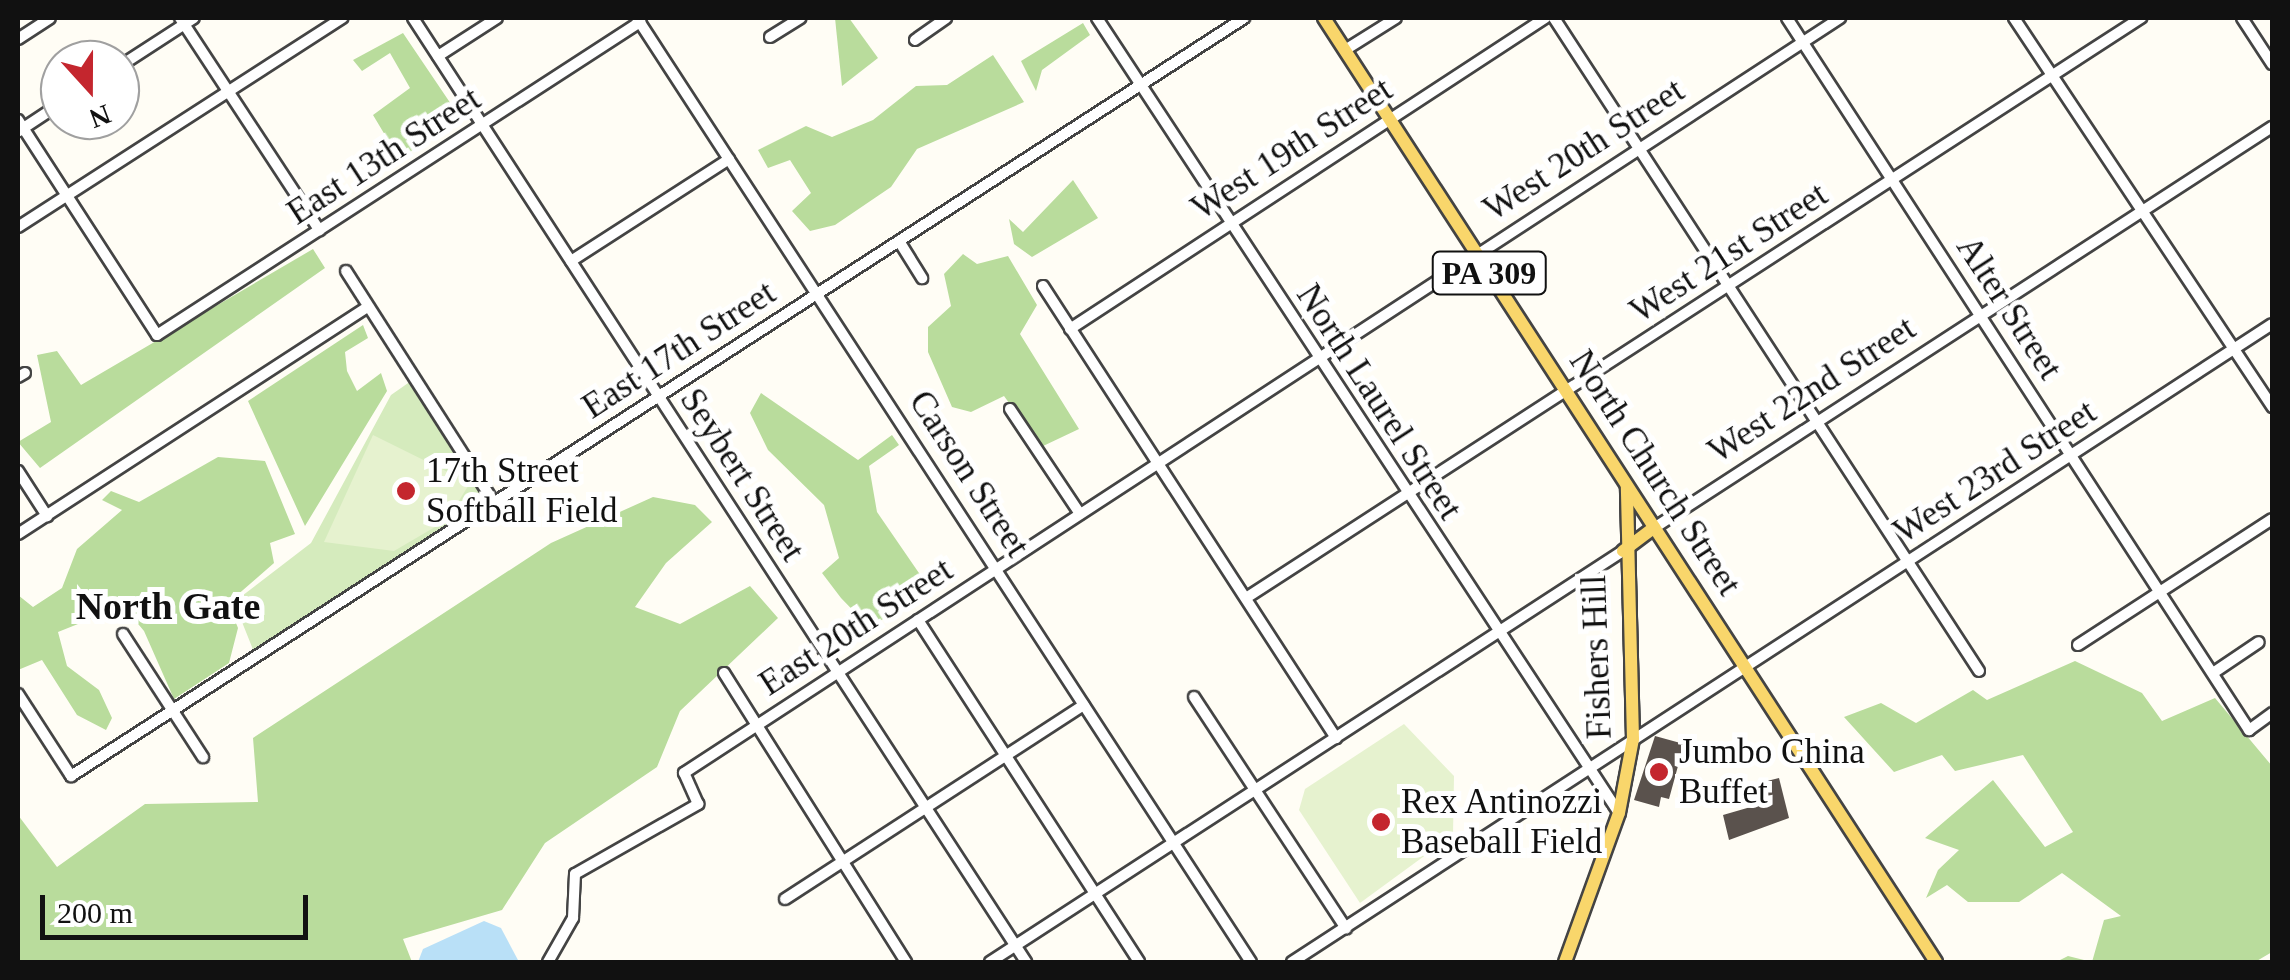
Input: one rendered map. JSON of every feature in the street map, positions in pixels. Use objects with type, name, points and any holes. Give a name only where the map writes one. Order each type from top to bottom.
[{"type":"main road","name":"North Church Street","points":[[1324,18],[1936,962]]},
{"type":"main road","name":"Fishers Hill","points":[[1565,962],[1619,814],[1633,739],[1623,551],[1626,486]]},
{"type":"main road","name":"West 22nd Street","points":[[1623,551],[1654,528]]},
{"type":"street","points":[[18,39],[50,18]]},
{"type":"street","points":[[18,227],[342,18]]},
{"type":"street","name":"Seybert Street","points":[[412,18],[1026,962]]},
{"type":"street","points":[[438,56],[498,18]]},
{"type":"street","points":[[770,37],[800,18]]},
{"type":"street","points":[[915,40],[946,18]]},
{"type":"street","name":"North Laurel Street","points":[[1097,18],[1586,772],[1619,814]]},
{"type":"street","name":"East 17th Street","points":[[18,694],[71,776],[1244,18]]},
{"type":"street","points":[[1345,50],[1396,18]]},
{"type":"street","name":"West 19th Street","points":[[1070,329],[1544,18]]},
{"type":"street","points":[[1554,18],[1911,560],[1978,671]]},
{"type":"street","name":"Alter Street","points":[[1787,18],[2249,730],[2272,713]]},
{"type":"street","name":"West 20th Street","points":[[1159,463],[1316,355],[1642,150],[1840,18]]},
{"type":"street","points":[[2014,18],[2272,407]]},
{"type":"street","name":"West 21st Street","points":[[1246,598],[2141,18]]},
{"type":"street","points":[[2242,18],[2272,64]]},
{"type":"street","points":[[140,52],[186,20],[227,91],[319,230]]},
{"type":"street","name":"East 13th Street","points":[[66,195],[157,335],[639,20]]},
{"type":"street","name":"Carson Street","points":[[639,20],[998,567],[1251,962]]},
{"type":"street","points":[[19,127],[66,195]]},
{"type":"street","name":"West 22nd Street","points":[[1654,528],[2272,127]]},
{"type":"street","points":[[571,262],[729,159]]},
{"type":"street","points":[[899,240],[922,278]]},
{"type":"street","points":[[346,271],[494,502]]},
{"type":"street","points":[[1043,286],[1336,738]]},
{"type":"street","points":[[18,534],[367,307]]},
{"type":"street","name":"West 23rd Street","points":[[1292,962],[2272,324]]},
{"type":"street","points":[[1010,409],[1080,514]]},
{"type":"street","name":"East 20th Street","points":[[548,962],[573,918],[575,874],[698,804],[684,772],[1159,463]]},
{"type":"street","points":[[18,471],[47,516]]},
{"type":"street","points":[[2078,645],[2272,519]]},
{"type":"street","name":"West 22nd Street","points":[[990,962],[1623,551]]},
{"type":"street","points":[[918,620],[1139,962]]},
{"type":"street","points":[[122,634],[203,757]]},
{"type":"street","points":[[2213,673],[2259,642]]},
{"type":"street","points":[[724,673],[906,962]]},
{"type":"street","points":[[1194,697],[1346,928]]},
{"type":"street","points":[[785,898],[1084,705]]},
{"type":"green space","points":[[835,18],[849,18],[878,58],[842,86]]},
{"type":"green space","points":[[1083,23],[1090,35],[1042,70],[1036,91],[1021,61]]},
{"type":"green space","points":[[403,33],[455,110],[419,130],[424,141],[400,160],[373,115],[410,88],[390,53],[362,71],[353,60]]},
{"type":"green space","points":[[993,55],[1024,102],[917,149],[891,187],[835,225],[810,231],[792,211],[811,193],[790,160],[768,168],[758,150],[806,126],[832,137],[873,120],[916,86],[947,85]]},
{"type":"green space","points":[[1073,180],[1098,218],[1032,257],[1014,244],[1009,219],[1023,232]]},
{"type":"green space","points":[[313,249],[325,268],[40,468],[18,442],[51,422],[37,355],[57,351],[81,385]]},
{"type":"green space","points":[[963,254],[977,264],[1008,256],[1037,305],[1020,334],[1079,429],[1041,447],[1004,396],[971,412],[952,407],[928,352],[928,327],[951,306],[944,274]]},
{"type":"green space","points":[[363,325],[368,338],[345,352],[347,371],[357,391],[381,373],[387,391],[305,526],[248,401]]},
{"type":"green space","points":[[411,381],[488,502],[254,652],[234,602],[311,543],[391,395]]},
{"type":"green space","points":[[761,393],[858,460],[892,435],[899,445],[869,466],[877,512],[932,592],[869,627],[841,598],[822,573],[839,558],[824,505],[768,450],[750,413]]},
{"type":"green space","name":"17th Street Softball Field","points":[[373,435],[470,483],[447,520],[394,551],[324,542]]},
{"type":"green space","points":[[218,457],[265,461],[295,534],[270,543],[274,563],[228,603],[238,628],[229,663],[174,699],[144,631],[123,606],[58,632],[67,666],[99,690],[112,718],[106,730],[77,715],[42,660],[18,670],[18,595],[33,607],[62,588],[77,549],[122,510],[102,500],[111,491],[139,502]]},
{"type":"green space","points":[[653,497],[695,505],[712,522],[666,563],[635,607],[680,624],[750,586],[778,618],[680,711],[657,767],[545,843],[502,910],[403,939],[412,962],[18,962],[18,815],[57,867],[145,804],[258,802],[253,738],[551,543]]},
{"type":"green space","points":[[2075,661],[2142,693],[2162,721],[2215,698],[2272,766],[2272,952],[2255,962],[2092,962],[2104,920],[2121,916],[2062,873],[2019,902],[1968,902],[1947,885],[1926,898],[1938,870],[1959,850],[1925,838],[1993,780],[2045,847],[2073,832],[2023,755],[1955,771],[1942,755],[1894,772],[1844,717],[1881,703],[1916,723],[1973,690],[1987,700]]},
{"type":"green space","name":"Rex Antinozzi Baseball Field","points":[[1404,724],[1454,776],[1453,835],[1360,903],[1299,810],[1305,789]]},
{"type":"green space","points":[[2068,956],[2092,962],[2056,962]]},
{"type":"water","points":[[484,921],[501,928],[519,962],[418,962],[423,949]]},
{"type":"building","name":"Jumbo China Buffet","points":[[1655,736],[1684,744],[1669,799],[1661,797],[1659,807],[1634,800]]},
{"type":"building","points":[[1779,778],[1789,818],[1729,840],[1723,815],[1761,804],[1755,784]]},
{"type":"place","name":"17th Street Softball Field","points":[[406,491]]},
{"type":"place","name":"Jumbo China Buffet","points":[[1659,772]]},
{"type":"place","name":"Rex Antinozzi Baseball Field","points":[[1381,822]]},
{"type":"district","name":"North Gate","points":[[168,607]]}]
